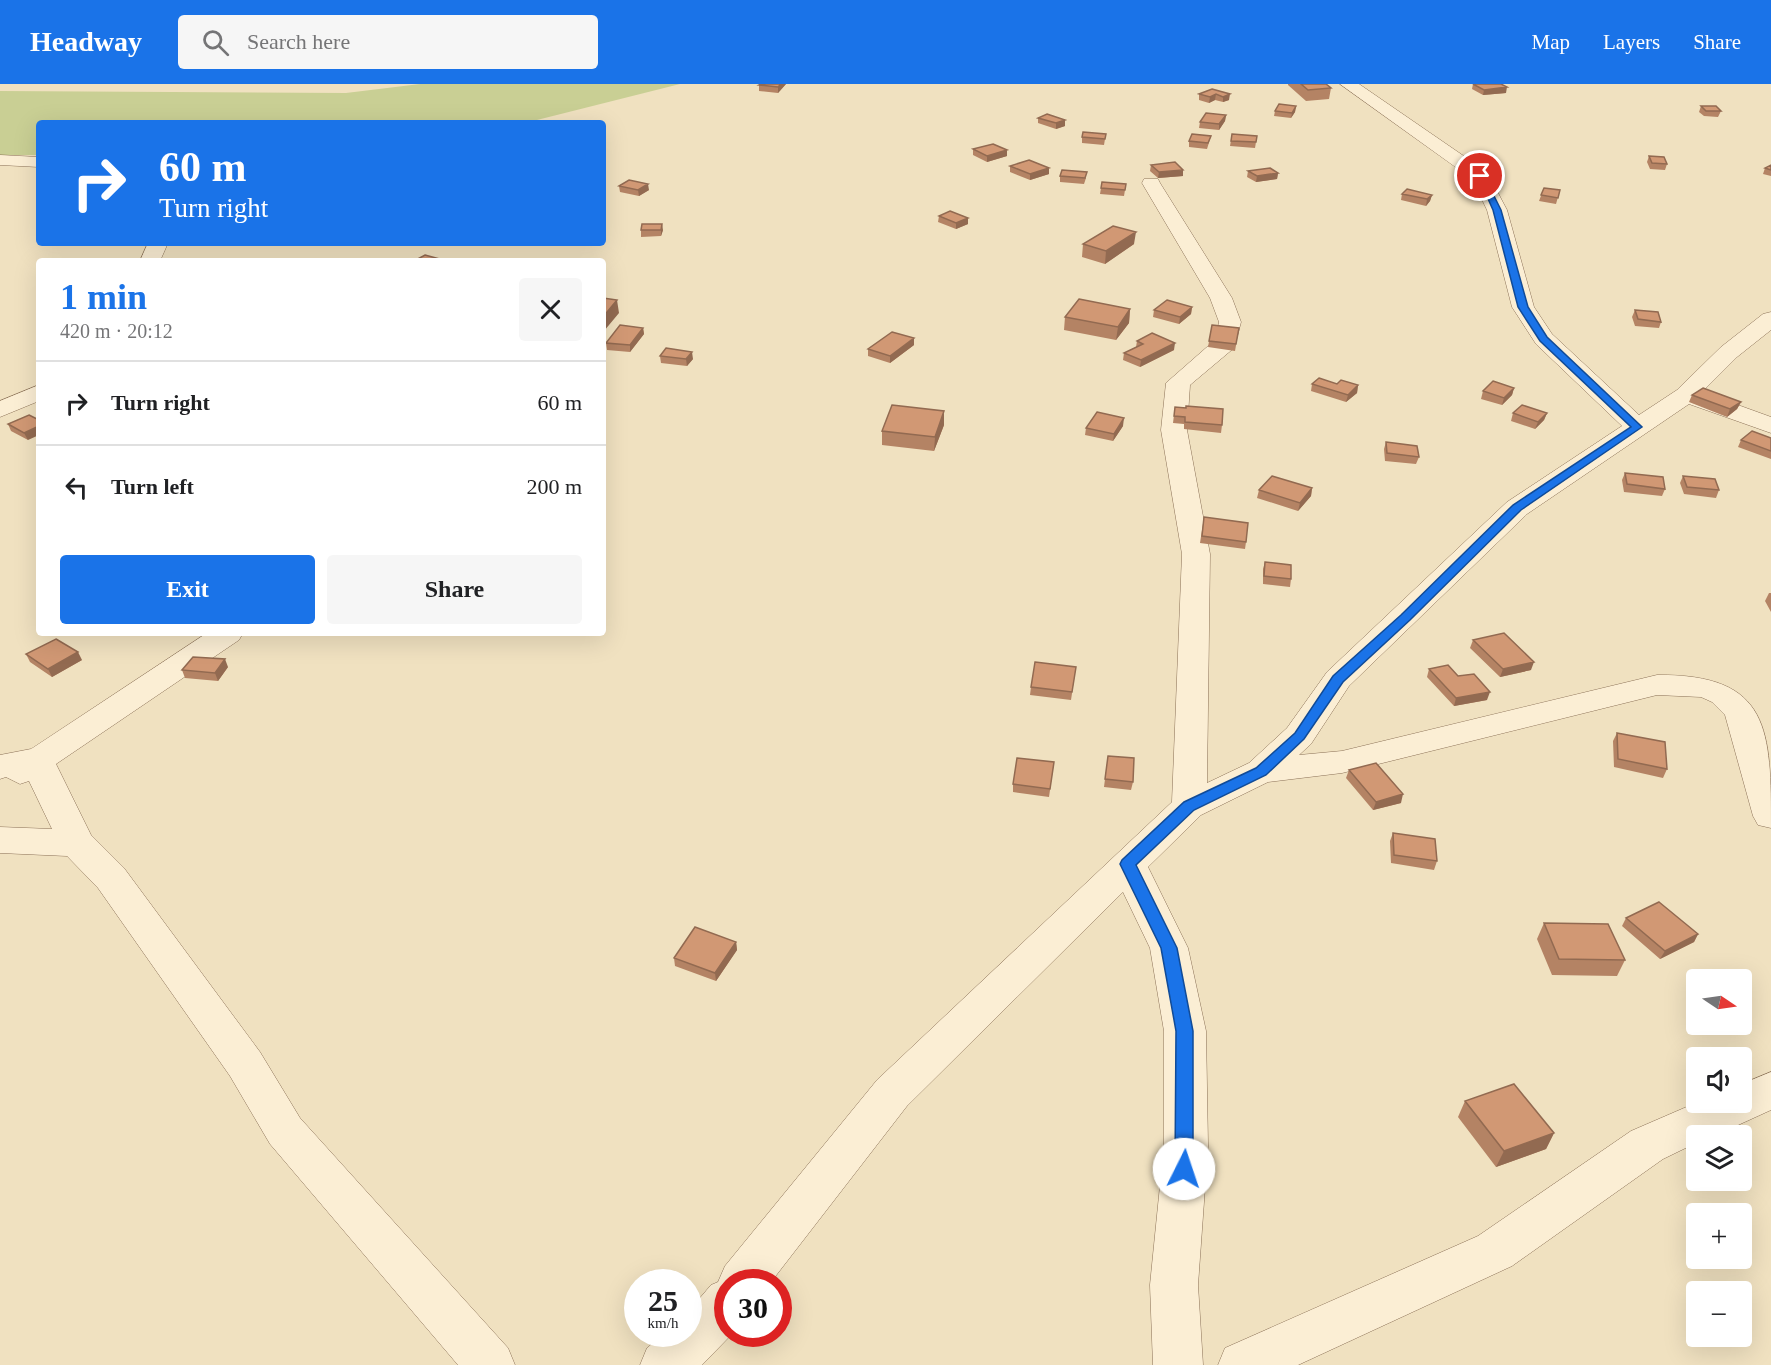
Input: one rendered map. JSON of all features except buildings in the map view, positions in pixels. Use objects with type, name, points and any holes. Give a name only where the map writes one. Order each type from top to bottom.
[{"type":"street","points":[[1348,84],[1480,176],[1497,210],[1514,279],[1529,316],[1544,339],[1637,427]]},
{"type":"street","points":[[0,160],[36,162]]},
{"type":"street","points":[[1151,183],[1221,298],[1230,322],[1226,343],[1178,383],[1175,400],[1174,430],[1197,554],[1189,806]]},
{"type":"street","points":[[752,1269],[892,1093],[1189,806],[1261,771],[1299,736],[1338,679],[1406,617],[1517,507],[1686,395],[1729,352],[1771,319]]},
{"type":"street","points":[[0,410],[36,393]]},
{"type":"street","points":[[1686,395],[1771,425]]},
{"type":"street","points":[[0,788],[36,759],[223,636]]},
{"type":"street","points":[[1261,771],[1342,762],[1657,685],[1696,685],[1718,689],[1731,699],[1741,712],[1771,816]]},
{"type":"street","points":[[0,767],[36,759]]},
{"type":"street","points":[[36,759],[77,843],[111,878],[138,919],[245,1064],[285,1131],[490,1365]]},
{"type":"street","points":[[0,840],[77,843]]},
{"type":"street","points":[[1128,864],[1169,948],[1185,1031],[1186,1146],[1174,1285],[1178,1365]]},
{"type":"street","points":[[1242,1365],[1495,1251],[1647,1145],[1771,1090]]},
{"type":"street","points":[[664,1365],[703,1332],[714,1318]]},
{"type":"green space","points":[[420,84],[680,84],[537,120],[36,120],[36,155],[0,155],[0,91],[346,93]]},
{"type":"route","points":[[1184,1169],[1186,1146],[1185,1031],[1169,948],[1128,864],[1189,806],[1261,771],[1299,736],[1338,679],[1406,617],[1517,507],[1637,427],[1599,388],[1544,339],[1534,326],[1523,307],[1514,279],[1497,210],[1480,176]]}]
